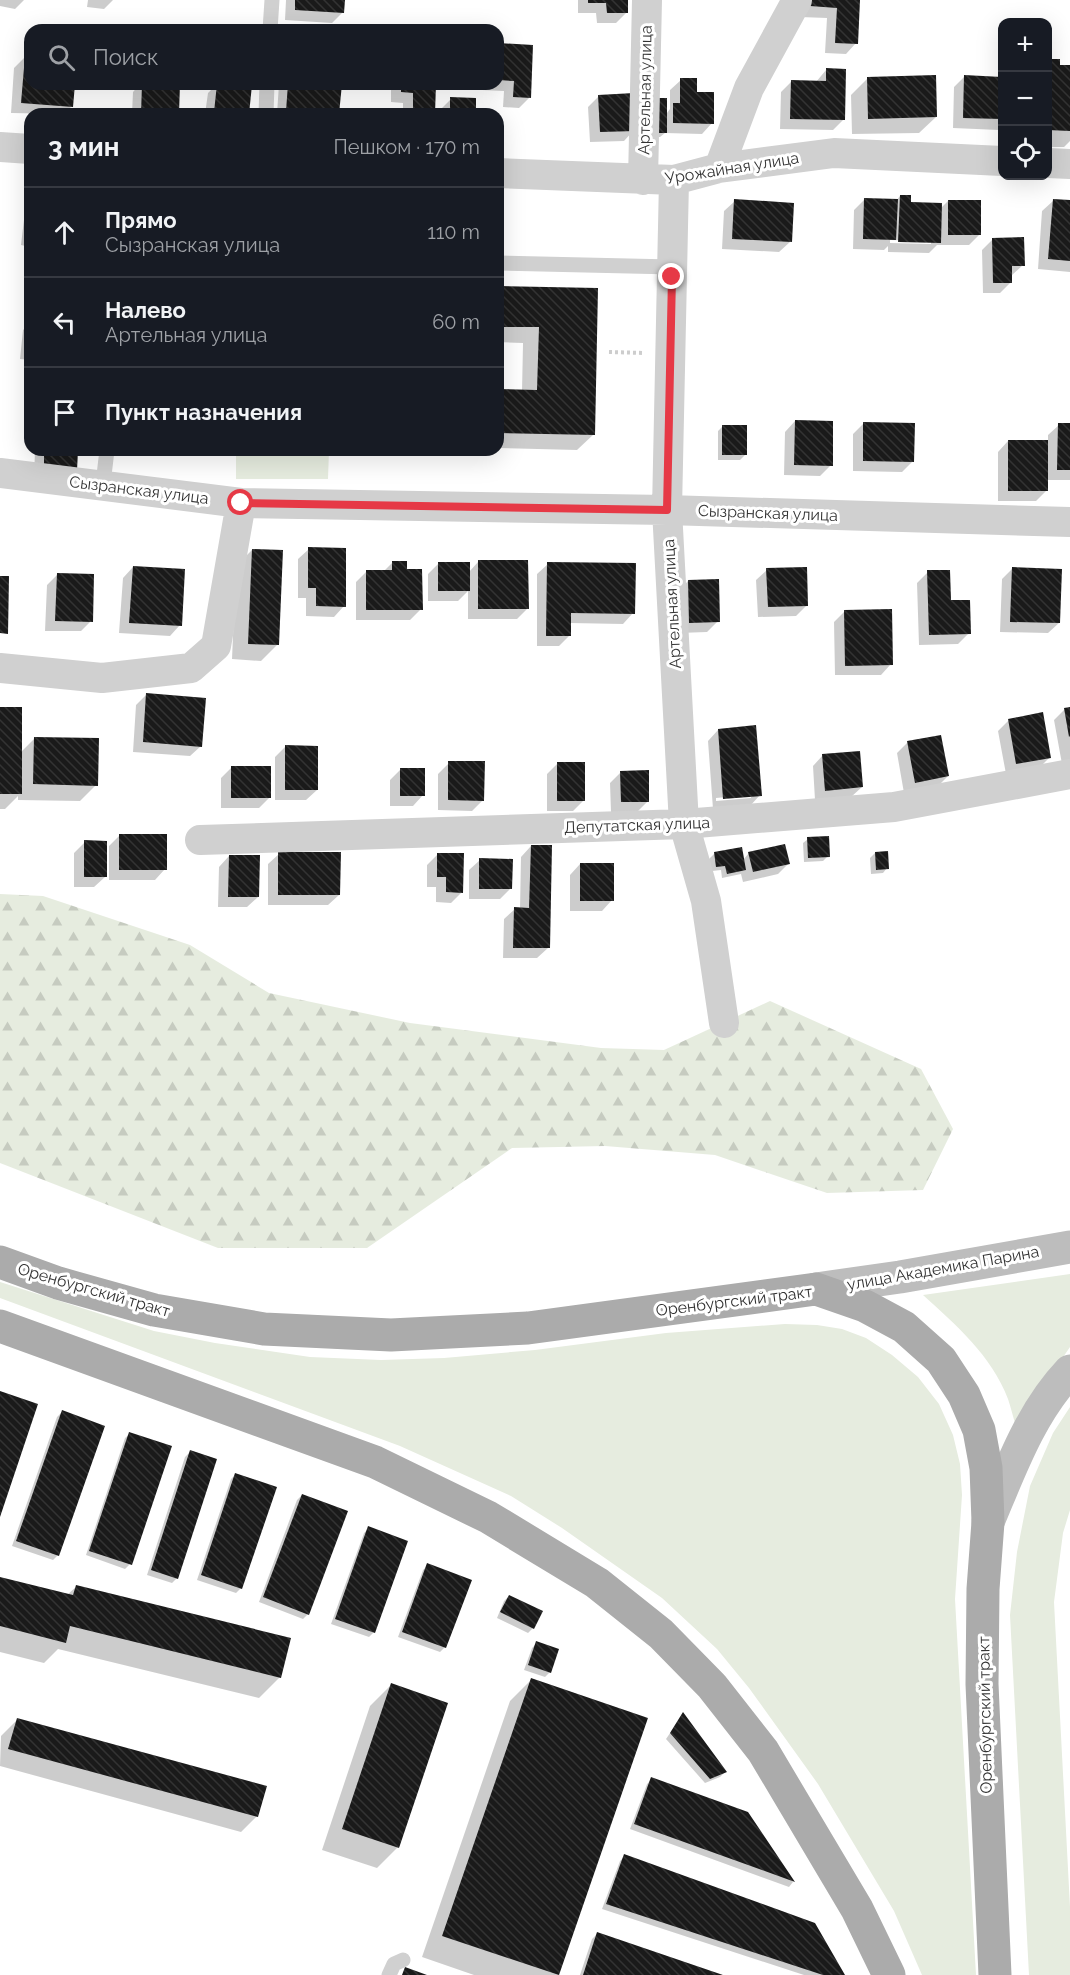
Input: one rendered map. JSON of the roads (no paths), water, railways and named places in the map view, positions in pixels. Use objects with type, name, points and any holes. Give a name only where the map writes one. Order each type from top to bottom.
[{"type":"main road","name":"улица Академика Парина","points":[[816,1289],[900,1277],[1070,1247]]},
{"type":"main road","name":"Оренбургский тракт","points":[[0,1262],[58,1283],[154,1310],[264,1329],[391,1335],[528,1328],[816,1289],[865,1306],[903,1327],[941,1360],[964,1395],[979,1430],[986,1468],[988,1522],[983,1589],[982,1684],[995,1975]]},
{"type":"main road","points":[[0,1326],[375,1462],[488,1517],[597,1583],[661,1634],[712,1686],[763,1751],[857,1909],[889,1975]]},
{"type":"main road","points":[[988,1522],[1023,1440],[1060,1382],[1070,1371]]},
{"type":"street","name":"Артельная улица","points":[[643,180],[647,0]]},
{"type":"street","points":[[719,168],[749,88],[797,0]]},
{"type":"street","points":[[0,147],[24,149]]},
{"type":"street","name":"Урожайная улица","points":[[504,173],[674,180],[719,168],[834,153],[998,161]]},
{"type":"street","points":[[1052,163],[1070,164]]},
{"type":"street","name":"Артельная улица","points":[[674,180],[667,510],[684,824],[706,901],[724,1023]]},
{"type":"street","name":"Сызранская улица","points":[[0,473],[103,484],[241,503],[667,510],[1070,522]]},
{"type":"street","points":[[0,668],[102,678],[191,668],[216,646],[241,503]]},
{"type":"street","name":"Депутатская улица","points":[[200,840],[684,824],[894,807],[1070,774]]},
{"type":"lane","points":[[270,24],[272,0]]},
{"type":"lane","points":[[266,108],[267,90]]},
{"type":"lane","points":[[504,263],[673,267]]},
{"type":"lane","points":[[103,484],[106,456]]},
{"type":"lane","points":[[389,1975],[394,1964],[403,1960]]}]
